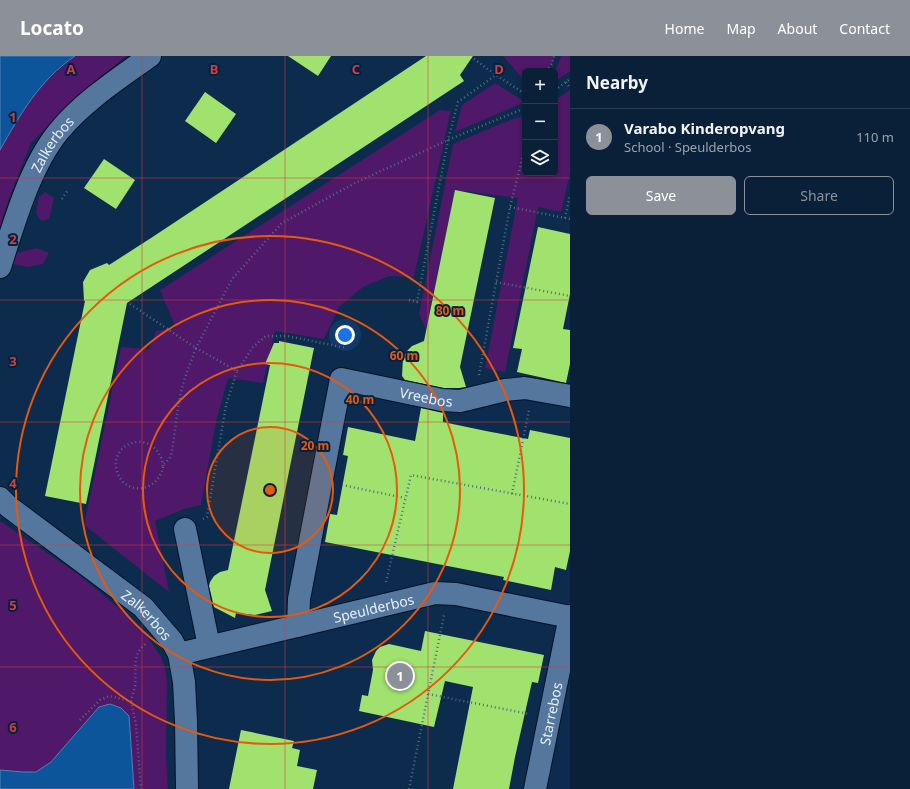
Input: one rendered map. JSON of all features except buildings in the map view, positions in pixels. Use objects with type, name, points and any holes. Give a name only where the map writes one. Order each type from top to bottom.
[{"type":"street","name":"Zalkerbos","points":[[0,267],[13,226],[35,168],[59,131],[86,104],[150,56]]},
{"type":"street","name":"Vreebos","points":[[298,626],[299,599],[341,379],[442,400],[460,400],[505,390],[525,388],[570,396]]},
{"type":"street","name":"Zalkerbos","points":[[0,498],[9,508],[143,607],[172,641],[179,654],[184,682],[188,789]]},
{"type":"street","points":[[185,529],[209,646]]},
{"type":"street","name":"Speulderbos","points":[[179,654],[435,593],[456,594],[570,616]]},
{"type":"street","name":"Starrebos","points":[[535,789],[570,616]]},
{"type":"path","points":[[549,68],[552,64],[554,56]]},
{"type":"path","points":[[474,59],[522,93]]},
{"type":"path","points":[[409,300],[417,302],[448,140],[458,102],[496,75]]},
{"type":"path","points":[[558,88],[570,79]]},
{"type":"path","points":[[566,82],[570,88]]},
{"type":"path","points":[[163,466],[162,457],[157,450],[150,444],[140,441],[132,442],[125,446],[120,452],[116,464],[117,472],[123,482],[129,486],[135,488],[147,487],[157,481],[163,466],[171,457],[180,396],[196,348],[232,278],[282,223],[354,183],[448,140],[522,109]]},
{"type":"path","points":[[475,397],[510,207],[522,160]]},
{"type":"path","points":[[62,199],[68,190]]},
{"type":"path","points":[[565,218],[570,195]]},
{"type":"path","points":[[510,207],[570,219]]},
{"type":"path","points":[[496,282],[570,296]]},
{"type":"path","points":[[130,304],[196,348],[237,371]]},
{"type":"path","points":[[185,529],[207,517],[226,405],[237,371],[253,347],[266,336],[287,336],[347,348]]},
{"type":"path","points":[[512,494],[533,389]]},
{"type":"path","points":[[381,606],[411,475],[570,504]]},
{"type":"path","points":[[322,481],[406,498]]},
{"type":"path","points":[[409,789],[448,593]]},
{"type":"path","points":[[141,789],[136,725],[131,701],[135,686],[135,662],[140,647],[164,631]]},
{"type":"path","points":[[428,694],[549,718]]},
{"type":"path","points":[[80,720],[100,700],[109,696],[131,701]]},
{"type":"shaded area","points":[[75,56],[126,56],[79,95],[31,143],[9,198],[0,227],[0,150],[23,109],[42,85]]},
{"type":"shaded area","points":[[503,56],[554,56],[552,64],[549,68],[522,68],[522,78]]},
{"type":"shaded area","points":[[561,56],[570,56],[570,71],[558,80],[557,67]]},
{"type":"shaded area","points":[[495,83],[522,100],[522,103],[455,132],[462,105]]},
{"type":"shaded area","points":[[570,90],[570,173],[561,212],[538,207],[505,372],[485,368],[518,198],[455,190],[426,329],[419,314],[453,144],[522,116],[522,176],[558,176],[558,98]]},
{"type":"shaded area","points":[[440,110],[451,111],[414,277],[389,276],[363,287],[339,307],[324,339],[275,331],[263,383],[228,378],[216,422],[201,505],[184,509],[155,521],[169,592],[84,525],[121,347],[149,349],[156,331],[176,328],[160,290]]},
{"type":"shaded area","points":[[45,192],[54,198],[49,219],[41,221],[36,213],[39,197]]},
{"type":"shaded area","points":[[37,248],[49,253],[43,264],[27,267],[13,264],[11,259],[16,253]]},
{"type":"shaded area","points":[[0,521],[78,574],[127,615],[141,627],[161,657],[165,668],[167,681],[166,756],[168,789],[134,789],[129,716],[99,707],[61,752],[44,767],[29,773],[0,770]]},
{"type":"water","points":[[0,56],[75,56],[51,76],[32,98],[0,150]]},
{"type":"water","points":[[110,704],[121,708],[129,716],[134,789],[0,789],[0,770],[36,772],[51,762],[99,707]]},
{"type":"place","name":"Varabo Kinderopvang","points":[[400,676]]}]
